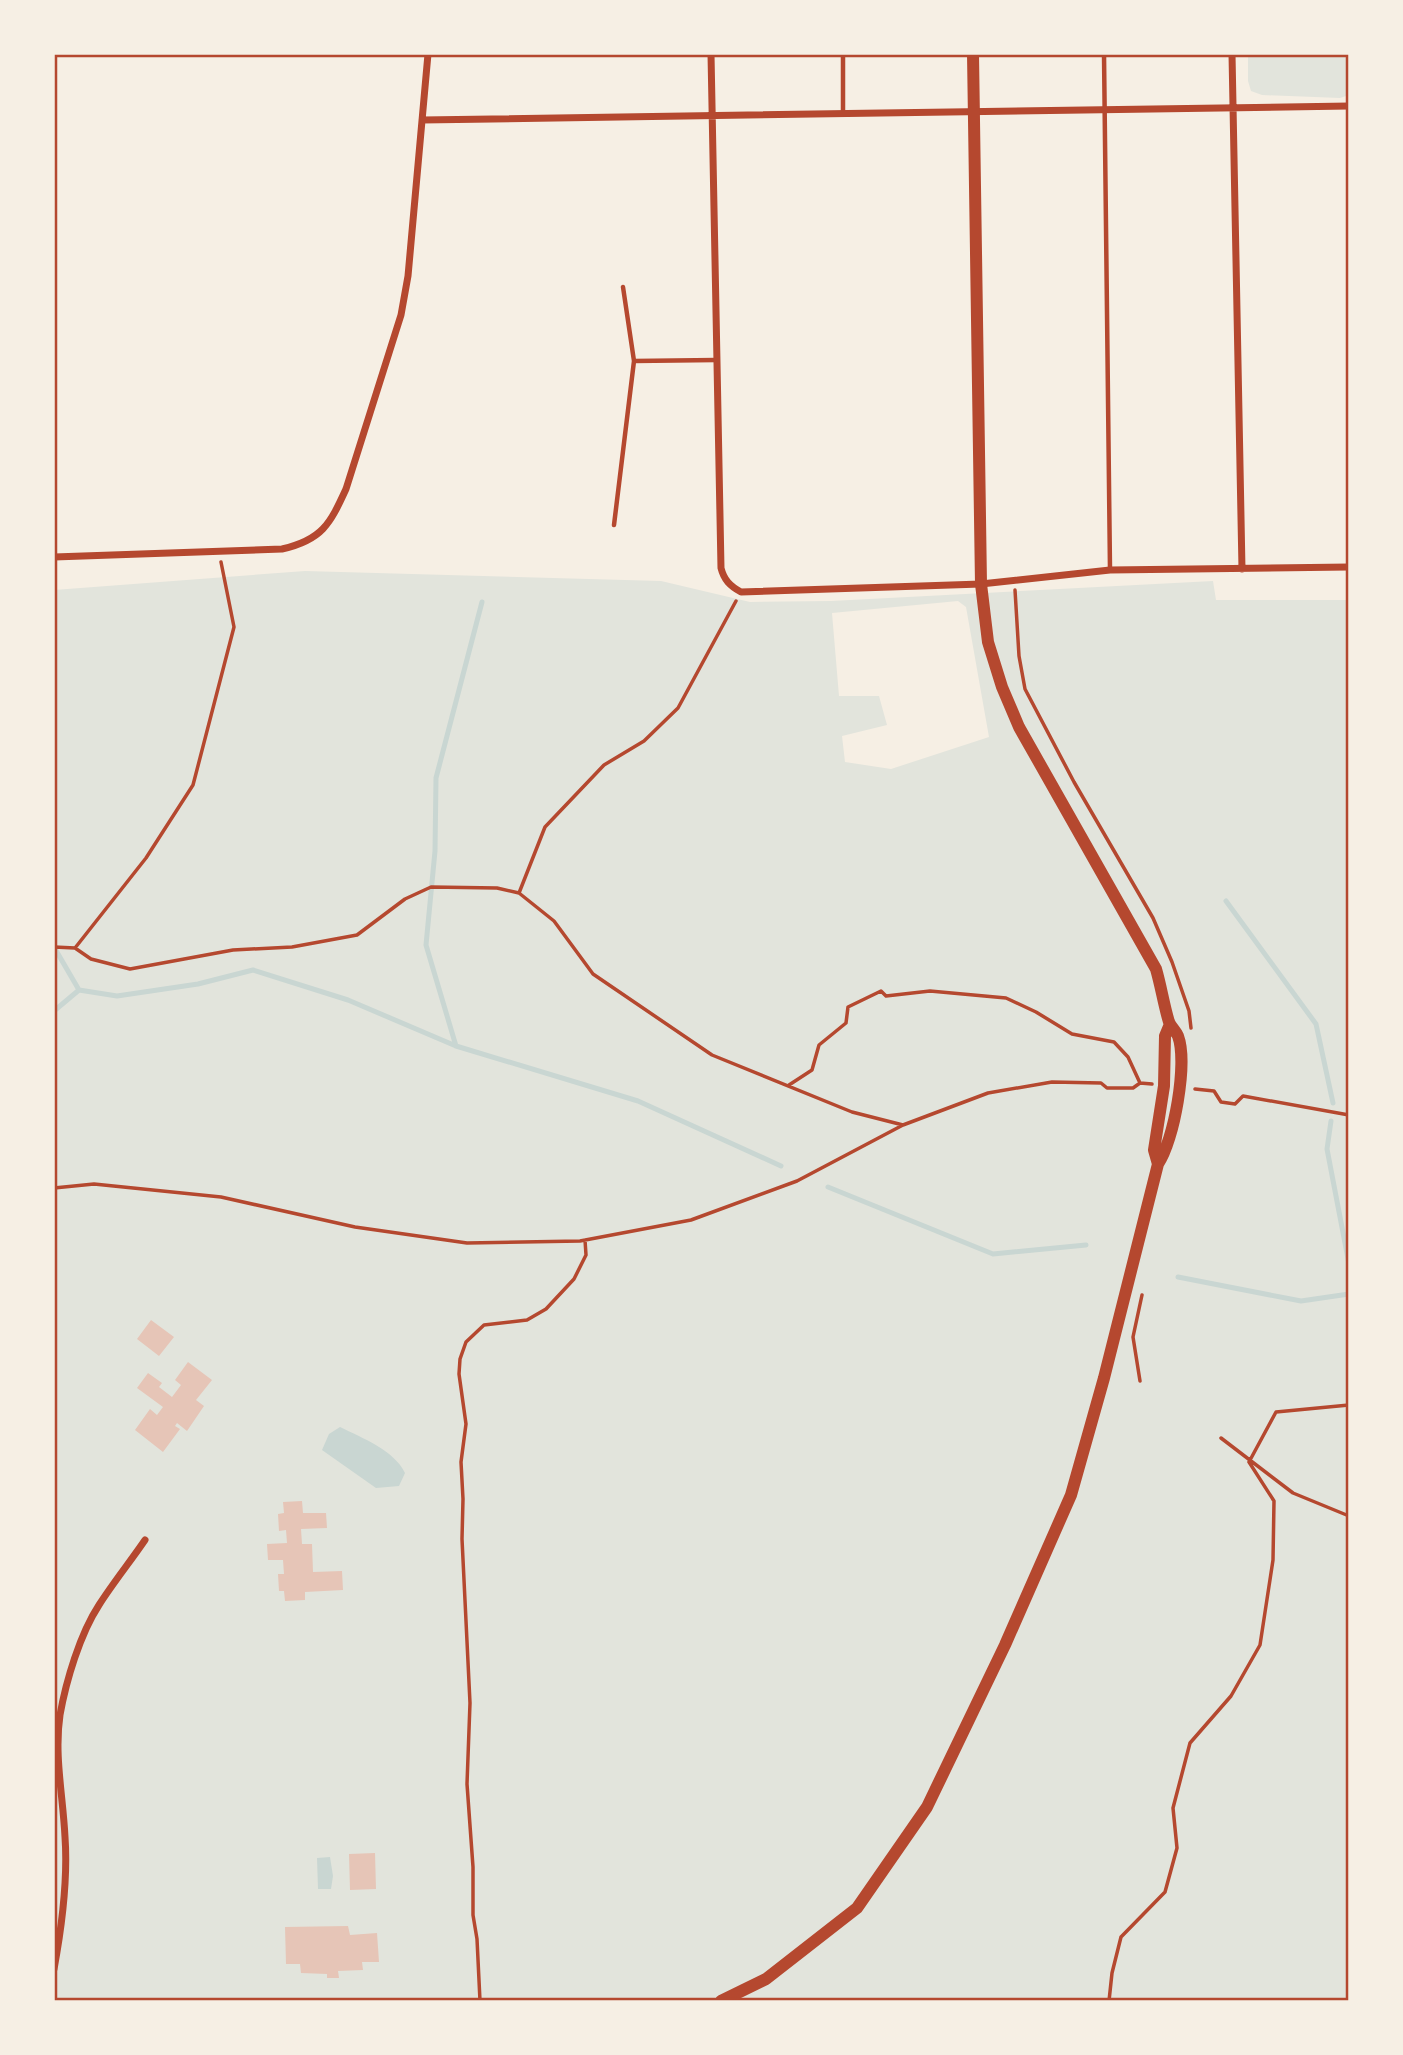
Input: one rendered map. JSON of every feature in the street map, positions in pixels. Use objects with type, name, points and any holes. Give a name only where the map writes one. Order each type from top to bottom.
[{"type":"main road","points":[[721,2001],[766,1979],[858,1908],[927,1807],[1005,1645],[1071,1495],[1104,1378],[1158,1164],[1166,1152],[1179,1087],[1178,1035],[1170,1024],[1156,969],[1035,758],[1010,707],[988,642],[981,584],[973,54]]},
{"type":"main road","points":[[1158,1164],[1154,1150],[1164,1086],[1165,1036],[1170,1024]]},
{"type":"street","points":[[54,557],[282,549],[301,545],[319,535],[335,514],[346,488],[401,315],[408,276],[428,54]]},
{"type":"street","points":[[712,54],[721,568],[727,582],[741,592],[981,584],[1110,570],[1349,567]]},
{"type":"street","points":[[1232,54],[1242,569]]},
{"type":"street","points":[[422,120],[1349,106]]},
{"type":"street","points":[[54,1969],[65,1886],[65,1839],[57,1753],[60,1714],[77,1652],[98,1606],[145,1540]]},
{"type":"lane","points":[[842,54],[843,114]]},
{"type":"lane","points":[[1104,54],[1110,570]]},
{"type":"lane","points":[[614,525],[634,361],[622,286]]},
{"type":"lane","points":[[634,361],[717,360]]},
{"type":"path","points":[[75,948],[146,858],[193,785],[234,627],[219,553]]},
{"type":"path","points":[[1014,581],[1019,656],[1026,689],[1074,782],[1153,918],[1189,1012],[1191,1036]]},
{"type":"path","points":[[519,893],[545,827],[604,765],[644,741],[678,708],[741,592]]},
{"type":"path","points":[[57,946],[75,948],[91,959],[130,969],[233,950],[292,947],[357,934],[405,898],[432,887],[497,888],[519,893],[554,921],[593,974],[712,1055],[852,1112],[903,1125]]},
{"type":"path","points":[[788,1086],[812,1070],[819,1045],[846,1023],[848,1007],[881,991],[886,996],[930,991],[1006,998],[1072,1034],[1114,1042],[1128,1058],[1140,1083]]},
{"type":"path","points":[[1192,1101],[1196,1089],[1195,1079]]},
{"type":"path","points":[[54,1188],[94,1184],[221,1197],[355,1227],[467,1243],[585,1240],[691,1220],[797,1181],[903,1125],[988,1093],[1052,1082],[1101,1083],[1107,1088],[1133,1088],[1140,1083],[1164,1086]]},
{"type":"path","points":[[1179,1087],[1214,1091],[1221,1102],[1235,1104],[1243,1096],[1349,1115]]},
{"type":"path","points":[[480,2001],[467,1784],[470,1703],[461,1462],[466,1424],[459,1374],[460,1359],[466,1342],[484,1325],[527,1320],[546,1309],[575,1279],[586,1255],[585,1240]]},
{"type":"path","points":[[1140,1381],[1133,1337],[1143,1288]]},
{"type":"path","points":[[1249,1462],[1276,1412],[1349,1405]]},
{"type":"path","points":[[1221,1438],[1293,1493],[1349,1516]]},
{"type":"path","points":[[1109,2001],[1112,1973],[1121,1937],[1165,1892],[1177,1848],[1173,1808],[1190,1743],[1231,1696],[1260,1645],[1273,1560],[1274,1501],[1249,1462]]},
{"type":"shaded area","points":[[1248,54],[1349,54],[1349,95],[1340,98],[1262,95],[1251,91],[1248,81]]},
{"type":"shaded area","points":[[305,571],[661,581],[750,602],[831,601],[1213,581],[1216,600],[1349,600],[1349,2001],[54,2001],[54,590]],"holes":[[[958,601],[966,607],[989,737],[891,769],[845,762],[842,736],[887,725],[879,696],[839,696],[832,613]]]},
{"type":"shaded area","points":[[340,1427],[377,1445],[400,1465],[405,1473],[399,1486],[376,1488],[322,1450],[329,1434]]},
{"type":"shaded area","points":[[330,1857],[333,1876],[331,1889],[318,1889],[317,1858]]},
{"type":"building","points":[[151,1320],[174,1337],[159,1356],[137,1339]]},
{"type":"building","points":[[188,1362],[212,1380],[196,1400],[204,1406],[187,1431],[177,1423],[175,1426],[180,1429],[163,1452],[135,1430],[150,1409],[157,1415],[163,1407],[137,1388],[148,1373],[162,1383],[159,1387],[172,1397],[181,1385],[175,1380]]},
{"type":"building","points":[[302,1501],[303,1513],[326,1513],[327,1528],[301,1529],[302,1544],[312,1544],[313,1572],[342,1571],[343,1590],[305,1592],[305,1600],[285,1601],[284,1591],[279,1591],[278,1574],[284,1574],[283,1560],[268,1560],[267,1544],[287,1543],[286,1530],[279,1531],[278,1514],[284,1513],[283,1502]]},
{"type":"building","points":[[375,1853],[376,1889],[350,1890],[349,1854]]},
{"type":"building","points":[[348,1926],[350,1935],[377,1933],[379,1962],[362,1962],[363,1970],[338,1971],[339,1978],[327,1978],[327,1974],[301,1973],[300,1964],[286,1964],[285,1927]]},
{"type":"waterway","points":[[456,1046],[426,945],[435,851],[436,778],[482,602]]},
{"type":"waterway","points":[[1226,901],[1316,1024],[1333,1103]]},
{"type":"waterway","points":[[54,947],[79,990],[117,996],[198,984],[253,970],[348,1000],[456,1046],[638,1101],[781,1166]]},
{"type":"waterway","points":[[54,1011],[79,990]]},
{"type":"waterway","points":[[1331,1121],[1327,1149],[1349,1264]]},
{"type":"waterway","points":[[828,1187],[993,1254],[1086,1245]]},
{"type":"waterway","points":[[1178,1277],[1301,1301],[1349,1294]]}]
